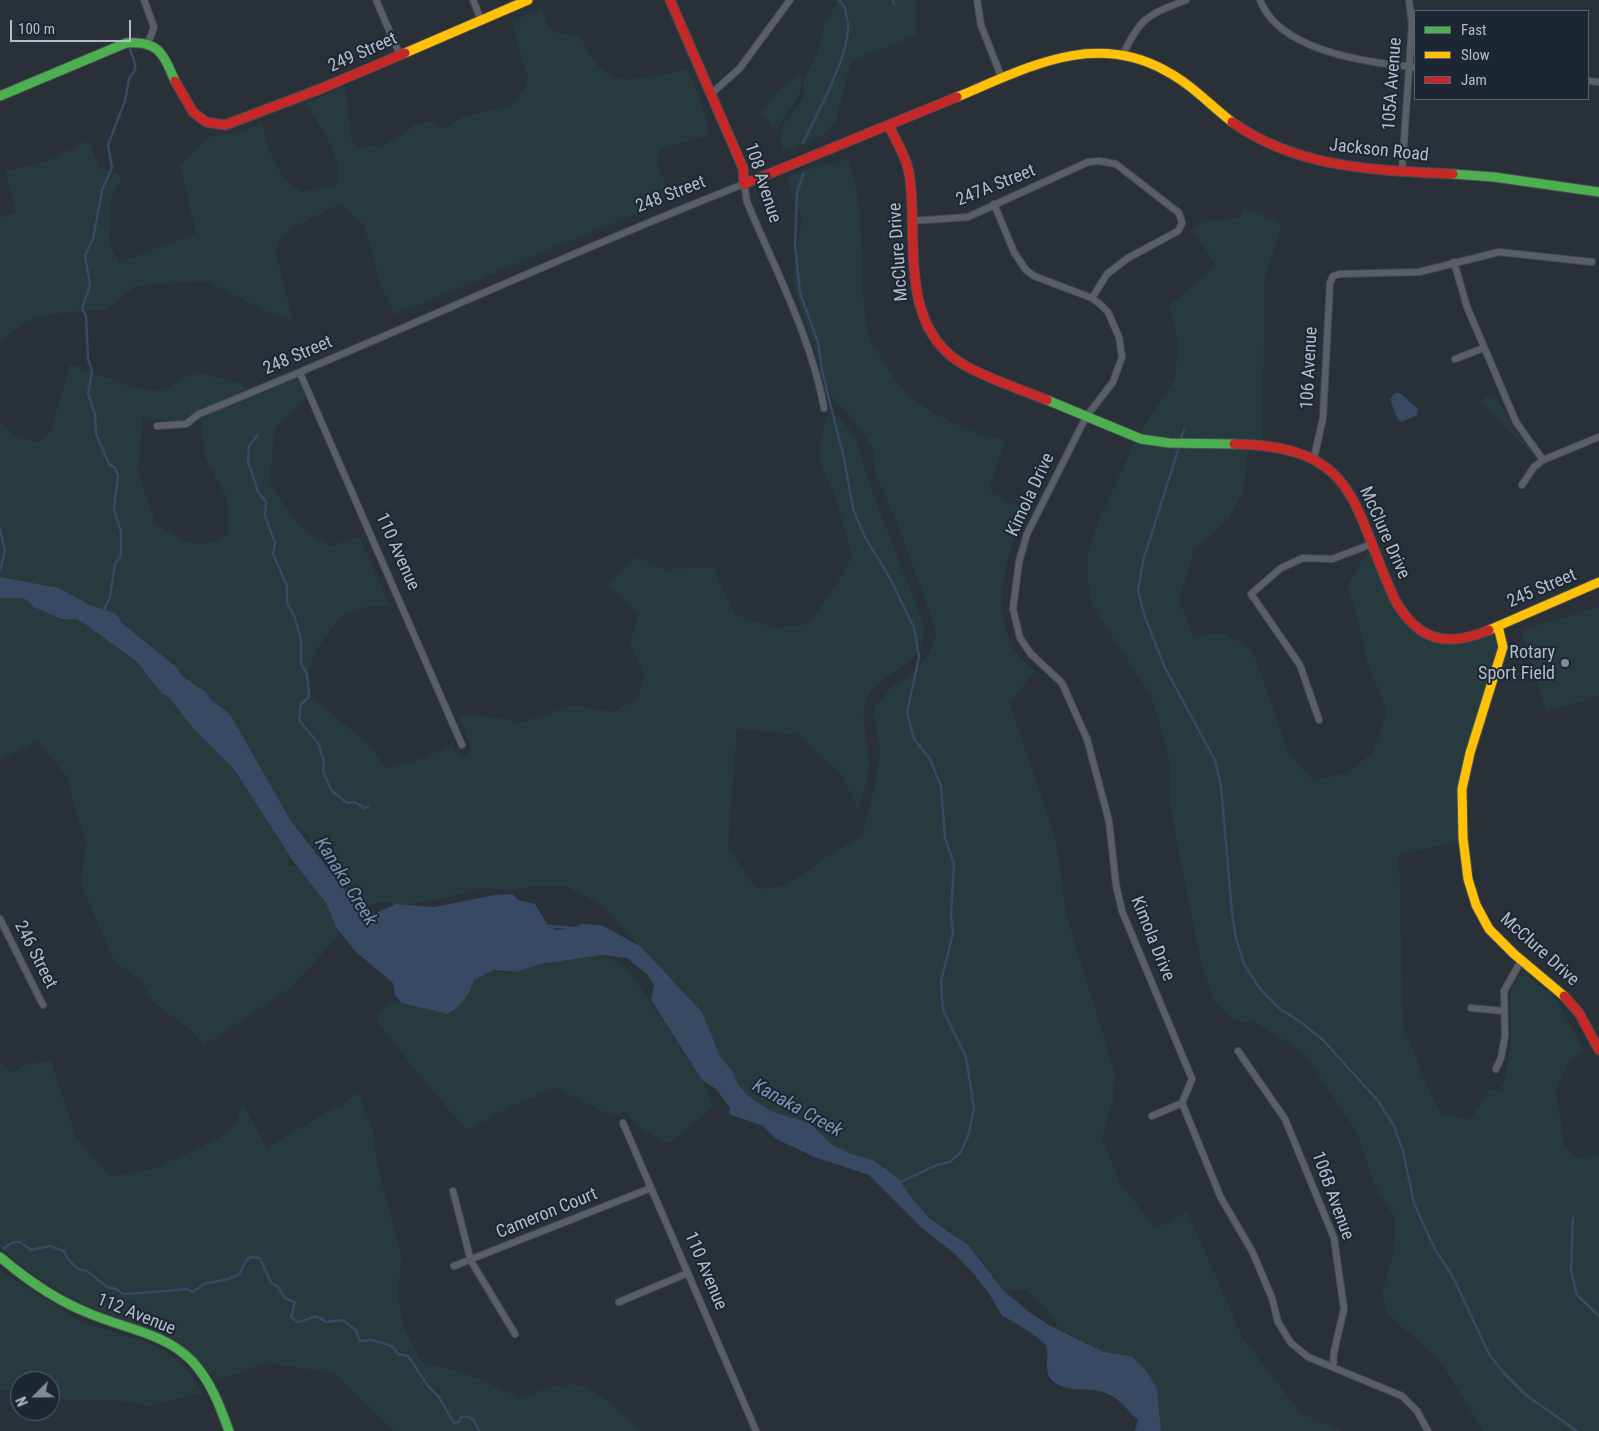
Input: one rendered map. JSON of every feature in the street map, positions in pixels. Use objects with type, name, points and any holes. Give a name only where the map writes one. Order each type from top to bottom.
[{"type":"main road","name":"249 Street","points":[[148,44],[165,57],[189,109],[196,117],[208,124],[221,126],[236,123],[528,0]]},
{"type":"main road","name":"108 Avenue","points":[[670,0],[743,168],[744,184]]},
{"type":"main road","points":[[0,96],[134,41],[148,44]]},
{"type":"main road","name":"248 Street","points":[[744,184],[1002,79],[1066,56],[1098,52],[1123,55]]},
{"type":"main road","name":"Jackson Road","points":[[1123,55],[1148,62],[1169,72],[1245,131],[1329,164],[1492,177],[1571,190],[1599,192]]},
{"type":"main road","name":"McClure Drive","points":[[889,126],[910,177],[916,300],[926,325],[942,348],[972,370],[1086,417],[1152,441],[1276,445],[1314,458],[1335,475],[1348,490],[1400,610],[1419,630],[1438,639],[1456,641],[1498,626],[1503,647],[1463,784],[1462,820],[1468,882],[1475,905],[1492,934],[1568,998],[1588,1026],[1599,1050]]},
{"type":"main road","name":"245 Street","points":[[1498,626],[1599,582]]},
{"type":"main road","name":"112 Avenue","points":[[0,1257],[23,1275],[84,1312],[152,1336],[183,1353],[205,1378],[229,1431]]},
{"type":"street","points":[[144,0],[154,27],[148,44]]},
{"type":"street","points":[[376,0],[400,55]]},
{"type":"street","points":[[473,0],[481,20]]},
{"type":"street","points":[[711,94],[740,68],[790,0]]},
{"type":"street","points":[[978,0],[981,25],[1002,79]]},
{"type":"street","points":[[1123,55],[1141,23],[1156,12],[1186,0]]},
{"type":"street","points":[[1260,0],[1274,21],[1298,38],[1345,58],[1413,67]]},
{"type":"street","name":"105A Avenue","points":[[1402,171],[1413,67],[1412,25],[1409,0]]},
{"type":"street","name":"247A Street","points":[[912,221],[961,219],[1088,162],[1099,161],[1116,164],[1179,213],[1182,223],[1178,231],[1128,258],[1108,274],[1092,298]]},
{"type":"street","name":"248 Street","points":[[157,426],[186,424],[199,414],[300,373],[621,232],[744,184]]},
{"type":"street","name":"108 Avenue","points":[[744,184],[747,202],[799,328],[818,381],[824,408]]},
{"type":"street","name":"Kimola Drive","points":[[994,204],[1014,252],[1026,270],[1034,276],[1092,298],[1108,312],[1115,325],[1122,356],[1113,382],[1086,417],[1022,548],[1015,587],[1014,616],[1017,631],[1026,648],[1062,683],[1083,728],[1109,821],[1116,885],[1122,911],[1180,1046],[1192,1079],[1182,1103]]},
{"type":"street","points":[[1544,460],[1516,422],[1466,307],[1454,262],[1487,254],[1508,252],[1592,262]]},
{"type":"street","name":"106 Avenue","points":[[1314,458],[1323,418],[1331,279],[1340,274],[1418,272],[1454,262]]},
{"type":"street","points":[[1455,359],[1484,348]]},
{"type":"street","name":"110 Avenue","points":[[300,373],[462,745]]},
{"type":"street","points":[[1522,485],[1534,467],[1544,460],[1599,437]]},
{"type":"street","points":[[1319,720],[1300,665],[1251,594],[1281,568],[1303,558],[1332,559],[1372,544]]},
{"type":"street","name":"246 Street","points":[[0,919],[43,1005]]},
{"type":"street","points":[[1496,1069],[1505,1042],[1504,991],[1522,960]]},
{"type":"street","points":[[1471,1008],[1504,1011]]},
{"type":"street","name":"106B Avenue","points":[[1238,1051],[1288,1124],[1334,1238],[1344,1309],[1334,1352],[1333,1367]]},
{"type":"street","points":[[1152,1116],[1182,1103],[1220,1198],[1252,1251],[1272,1298],[1278,1322],[1296,1348],[1308,1358],[1402,1396],[1417,1411],[1428,1431]]},
{"type":"street","name":"110 Avenue","points":[[623,1123],[756,1431]]},
{"type":"street","name":"Cameron Court","points":[[454,1266],[471,1261],[651,1188]]},
{"type":"street","points":[[453,1191],[471,1261],[514,1334]]},
{"type":"street","points":[[619,1302],[688,1273]]},
{"type":"green space","points":[[832,0],[916,0],[917,35],[851,62],[836,120],[824,135],[784,153],[780,137],[784,123],[803,99],[804,79],[817,52],[825,23],[837,4]]},
{"type":"green space","points":[[542,9],[547,25],[554,32],[579,36],[601,69],[611,76],[638,79],[688,69],[699,95],[710,134],[659,151],[657,163],[671,199],[395,315],[381,286],[364,225],[341,204],[294,227],[278,241],[276,254],[293,322],[261,309],[207,281],[136,286],[107,309],[59,313],[25,322],[0,342],[0,218],[16,212],[5,171],[47,161],[88,141],[100,168],[118,173],[122,179],[111,198],[109,242],[119,263],[196,233],[180,165],[209,137],[232,133],[262,123],[271,154],[279,171],[302,192],[336,184],[338,174],[334,153],[306,103],[345,86],[352,142],[358,148],[385,144],[404,134],[416,124],[431,122],[440,128],[446,127],[463,117],[512,104],[525,88],[528,78],[511,22]]},
{"type":"green space","points":[[799,71],[801,74],[801,89],[799,95],[778,128],[772,127],[769,121],[759,114],[777,92],[796,76]]},
{"type":"green space","points":[[847,158],[854,180],[861,223],[863,290],[870,340],[904,391],[913,399],[934,413],[958,424],[982,434],[1006,440],[990,486],[992,493],[1025,510],[1012,545],[1003,582],[1003,618],[1008,636],[1016,653],[1035,672],[1009,702],[1056,839],[1066,914],[1115,1073],[1113,1103],[1102,1137],[1120,1184],[1156,1228],[1188,1212],[1242,1337],[1302,1414],[1343,1431],[1162,1431],[1131,1356],[1104,1352],[1058,1328],[1047,1309],[1026,1290],[1004,1291],[980,1259],[951,1232],[929,1218],[910,1196],[899,1179],[873,1160],[852,1154],[831,1144],[810,1123],[773,1112],[749,1097],[739,1086],[732,1071],[720,1056],[702,1012],[600,904],[565,886],[538,885],[516,890],[481,888],[437,900],[400,905],[385,902],[358,907],[309,841],[309,837],[291,821],[230,714],[123,624],[115,613],[90,605],[58,588],[0,577],[0,422],[13,434],[38,443],[51,431],[70,364],[132,387],[162,391],[196,372],[242,384],[249,389],[197,411],[182,421],[143,419],[138,472],[156,525],[183,539],[199,543],[208,543],[228,534],[227,499],[205,457],[200,418],[294,380],[298,381],[306,398],[275,428],[270,481],[292,518],[309,534],[332,546],[359,536],[390,606],[365,607],[341,616],[318,648],[308,669],[312,696],[373,749],[385,768],[426,757],[452,745],[457,753],[466,756],[471,746],[459,715],[478,715],[523,722],[572,705],[612,712],[637,699],[644,676],[630,643],[639,614],[607,585],[636,557],[663,569],[713,567],[735,615],[775,628],[808,624],[837,584],[852,555],[835,497],[820,462],[819,450],[826,418],[835,413],[850,430],[857,443],[871,488],[924,625],[918,652],[911,660],[875,687],[865,704],[864,720],[869,768],[858,810],[843,776],[798,735],[737,729],[728,847],[755,887],[766,889],[787,884],[837,850],[862,837],[875,786],[880,751],[874,717],[875,706],[892,687],[909,677],[921,665],[930,652],[936,635],[931,616],[896,520],[875,473],[872,447],[847,411],[835,402],[829,392],[792,282],[802,218],[786,178],[821,164],[835,164]]},
{"type":"green space","points":[[1244,207],[1278,221],[1281,228],[1265,277],[1262,444],[1249,444],[1243,493],[1228,520],[1194,550],[1179,601],[1194,636],[1224,633],[1252,650],[1290,755],[1313,780],[1348,773],[1372,753],[1387,711],[1368,666],[1360,628],[1347,586],[1372,544],[1406,619],[1447,641],[1498,626],[1503,642],[1467,769],[1464,841],[1399,854],[1403,1025],[1430,1092],[1441,1112],[1470,1120],[1489,1090],[1499,1090],[1505,1081],[1511,1039],[1510,992],[1519,976],[1526,975],[1557,1000],[1584,1051],[1569,1061],[1556,1090],[1564,1145],[1578,1158],[1599,1152],[1599,1431],[1483,1431],[1441,1362],[1388,1314],[1382,1293],[1394,1251],[1395,1218],[1375,1186],[1357,1133],[1305,1054],[1258,1024],[1232,1020],[1213,999],[1200,957],[1179,854],[1170,805],[1170,763],[1162,731],[1151,696],[1091,604],[1088,581],[1088,551],[1097,524],[1137,437],[1175,378],[1178,344],[1169,306],[1216,266],[1193,230],[1200,221],[1239,218]]},
{"type":"green space","points":[[1494,394],[1512,426],[1536,457],[1479,401]]},
{"type":"green space","points":[[0,598],[21,598],[27,600],[34,607],[61,619],[76,619],[137,662],[162,694],[168,695],[193,728],[234,769],[291,858],[287,864],[289,866],[296,865],[300,868],[326,903],[331,917],[341,934],[289,989],[203,1046],[193,1032],[152,1001],[140,980],[114,961],[81,885],[86,844],[66,776],[38,742],[0,759]]},
{"type":"green space","name":"Rotary Sport Field","points":[[1599,607],[1599,696],[1546,712],[1521,630]]},
{"type":"green space","points":[[601,955],[624,965],[635,979],[702,1080],[714,1107],[668,1144],[638,1127],[626,1112],[612,1117],[558,1088],[508,1108],[467,1130],[432,1091],[376,1020],[386,1005],[393,1000],[449,1014],[464,1000],[474,980],[488,973],[511,972],[570,959]]},
{"type":"green space","points":[[0,1061],[10,1073],[27,1064],[51,1061],[77,1139],[111,1177],[158,1167],[217,1139],[236,1124],[242,1102],[267,1148],[359,1093],[374,1134],[377,1164],[402,1258],[398,1290],[403,1326],[422,1362],[449,1368],[472,1376],[519,1398],[555,1386],[577,1385],[603,1398],[640,1431],[394,1431],[334,1373],[267,1363],[215,1381],[188,1350],[173,1340],[63,1294],[30,1272],[0,1248]]},
{"type":"green space","points":[[0,1270],[81,1322],[147,1342],[164,1351],[181,1363],[194,1378],[202,1393],[150,1406],[116,1400],[70,1401],[60,1398],[60,1371],[10,1371],[10,1390],[0,1390]]},
{"type":"water","points":[[1395,393],[1400,393],[1418,409],[1417,415],[1402,422],[1398,420],[1390,399]]},
{"type":"water","points":[[0,577],[59,588],[90,605],[115,613],[123,624],[178,669],[181,675],[207,693],[210,699],[230,714],[291,821],[364,914],[376,913],[396,904],[434,907],[495,895],[513,894],[518,900],[535,904],[549,927],[557,930],[572,928],[582,924],[601,925],[640,946],[702,1012],[720,1056],[732,1071],[739,1086],[749,1097],[773,1112],[810,1123],[831,1144],[852,1154],[873,1160],[899,1179],[910,1196],[929,1218],[968,1245],[1004,1291],[1029,1312],[1049,1325],[1104,1352],[1131,1356],[1145,1369],[1157,1389],[1161,1431],[1135,1431],[1138,1420],[1111,1395],[1100,1391],[1066,1388],[1054,1382],[1048,1373],[1047,1350],[1044,1343],[1002,1316],[990,1295],[974,1274],[955,1254],[922,1228],[869,1175],[817,1158],[776,1139],[763,1126],[729,1114],[730,1108],[716,1089],[702,1080],[651,1000],[654,985],[647,974],[627,958],[601,955],[542,964],[516,972],[494,970],[474,980],[464,1000],[448,1014],[402,1003],[395,995],[393,983],[355,951],[336,927],[326,903],[293,861],[234,769],[193,728],[168,696],[162,694],[137,662],[76,619],[61,619],[34,607],[27,600],[21,598],[0,598]]},
{"type":"waterway","points":[[839,0],[845,8],[847,19]]},
{"type":"waterway","points":[[893,0],[894,4]]},
{"type":"waterway","points":[[803,143],[839,66],[848,35],[848,22]]},
{"type":"waterway","points":[[104,610],[110,597],[115,564],[121,555],[121,532],[114,509],[118,476],[115,468],[109,464],[96,434],[95,414],[88,394],[92,371],[88,359],[86,316],[82,309],[90,285],[85,255],[93,239],[102,190],[112,168],[108,145],[125,101],[129,79],[135,70],[135,63],[130,49]]},
{"type":"waterway","points":[[804,173],[797,192],[795,244],[800,293],[818,342],[822,371],[844,458],[853,509],[865,537],[891,580],[914,628],[919,657],[907,713],[914,739],[930,759],[941,786],[945,838],[954,864],[951,915],[953,933],[941,981],[943,1010],[966,1057],[974,1109],[968,1136],[961,1152],[950,1162],[937,1165],[898,1183]]},
{"type":"waterway","points":[[1180,442],[1184,429]]},
{"type":"waterway","points":[[258,435],[249,446],[248,461],[258,492],[266,502],[265,516],[275,543],[273,554],[287,586],[287,603],[294,615],[301,639],[301,664],[307,674],[309,697],[301,704],[299,720],[318,743],[324,761],[323,771],[331,790],[347,803],[355,802],[364,808],[368,807]]},
{"type":"waterway","points":[[1179,447],[1143,561],[1138,591],[1144,614],[1164,666],[1215,760],[1221,786],[1232,913],[1236,938],[1244,964],[1260,989],[1280,1009],[1302,1023],[1323,1040],[1379,1102],[1394,1126],[1403,1151],[1414,1203],[1436,1251],[1453,1277],[1489,1354],[1503,1372],[1526,1395],[1577,1431]]},
{"type":"waterway","points":[[0,529],[5,551],[0,570]]},
{"type":"waterway","name":"Kanaka Creek","points":[[546,926],[576,928]]},
{"type":"waterway","points":[[1573,1218],[1571,1270],[1577,1295],[1599,1316]]},
{"type":"waterway","points":[[4,1248],[13,1242],[20,1242],[31,1250],[50,1246],[64,1251],[67,1258],[78,1269],[87,1271],[107,1287],[116,1289],[123,1294],[187,1289],[193,1292],[204,1284],[228,1279],[240,1274],[245,1262],[250,1257],[260,1258],[271,1283],[277,1286],[286,1299],[295,1302],[291,1317],[298,1322],[312,1317],[318,1317],[326,1322],[342,1320],[356,1330],[360,1341],[371,1340],[386,1344],[393,1347],[398,1354],[408,1356],[428,1386],[439,1397],[454,1423],[459,1422],[461,1417],[465,1416],[473,1420],[479,1431]]},
{"type":"traffic: fast","points":[[0,96],[126,43],[146,44],[153,47],[163,56],[175,81]]},
{"type":"traffic: fast","points":[[1453,174],[1494,177],[1599,192]]},
{"type":"traffic: fast","points":[[1047,400],[1141,439],[1169,443],[1234,444]]},
{"type":"traffic: fast","points":[[0,1257],[30,1281],[74,1307],[99,1318],[155,1337],[181,1351],[198,1368],[209,1385],[229,1431]]},
{"type":"traffic: slow","points":[[405,53],[528,0]]},
{"type":"traffic: slow","points":[[957,97],[1008,75],[1060,58],[1086,54],[1112,54],[1139,59],[1175,76],[1232,122]]},
{"type":"traffic: slow","points":[[1489,630],[1599,582]]},
{"type":"traffic: slow","points":[[1498,626],[1503,647],[1470,753],[1462,789],[1463,838],[1468,879],[1476,905],[1489,929],[1514,954],[1564,996]]},
{"type":"traffic: jam","points":[[670,0],[743,168],[744,184],[957,97]]},
{"type":"traffic: jam","points":[[175,81],[193,112],[206,122],[225,125],[320,89],[405,53]]},
{"type":"traffic: jam","points":[[1232,122],[1257,138],[1311,158],[1367,168],[1453,174]]},
{"type":"traffic: jam","points":[[889,126],[902,152],[909,172],[916,282],[921,307],[930,330],[944,350],[966,366],[995,380],[1047,400]]},
{"type":"traffic: jam","points":[[1234,444],[1275,447],[1306,456],[1329,469],[1345,488],[1358,510],[1395,600],[1413,625],[1435,637],[1447,639],[1460,639],[1489,630]]},
{"type":"traffic: jam","points":[[1564,996],[1579,1013],[1599,1050]]},
{"type":"place","name":"Rotary Sport Field","points":[[1565,663]]}]
